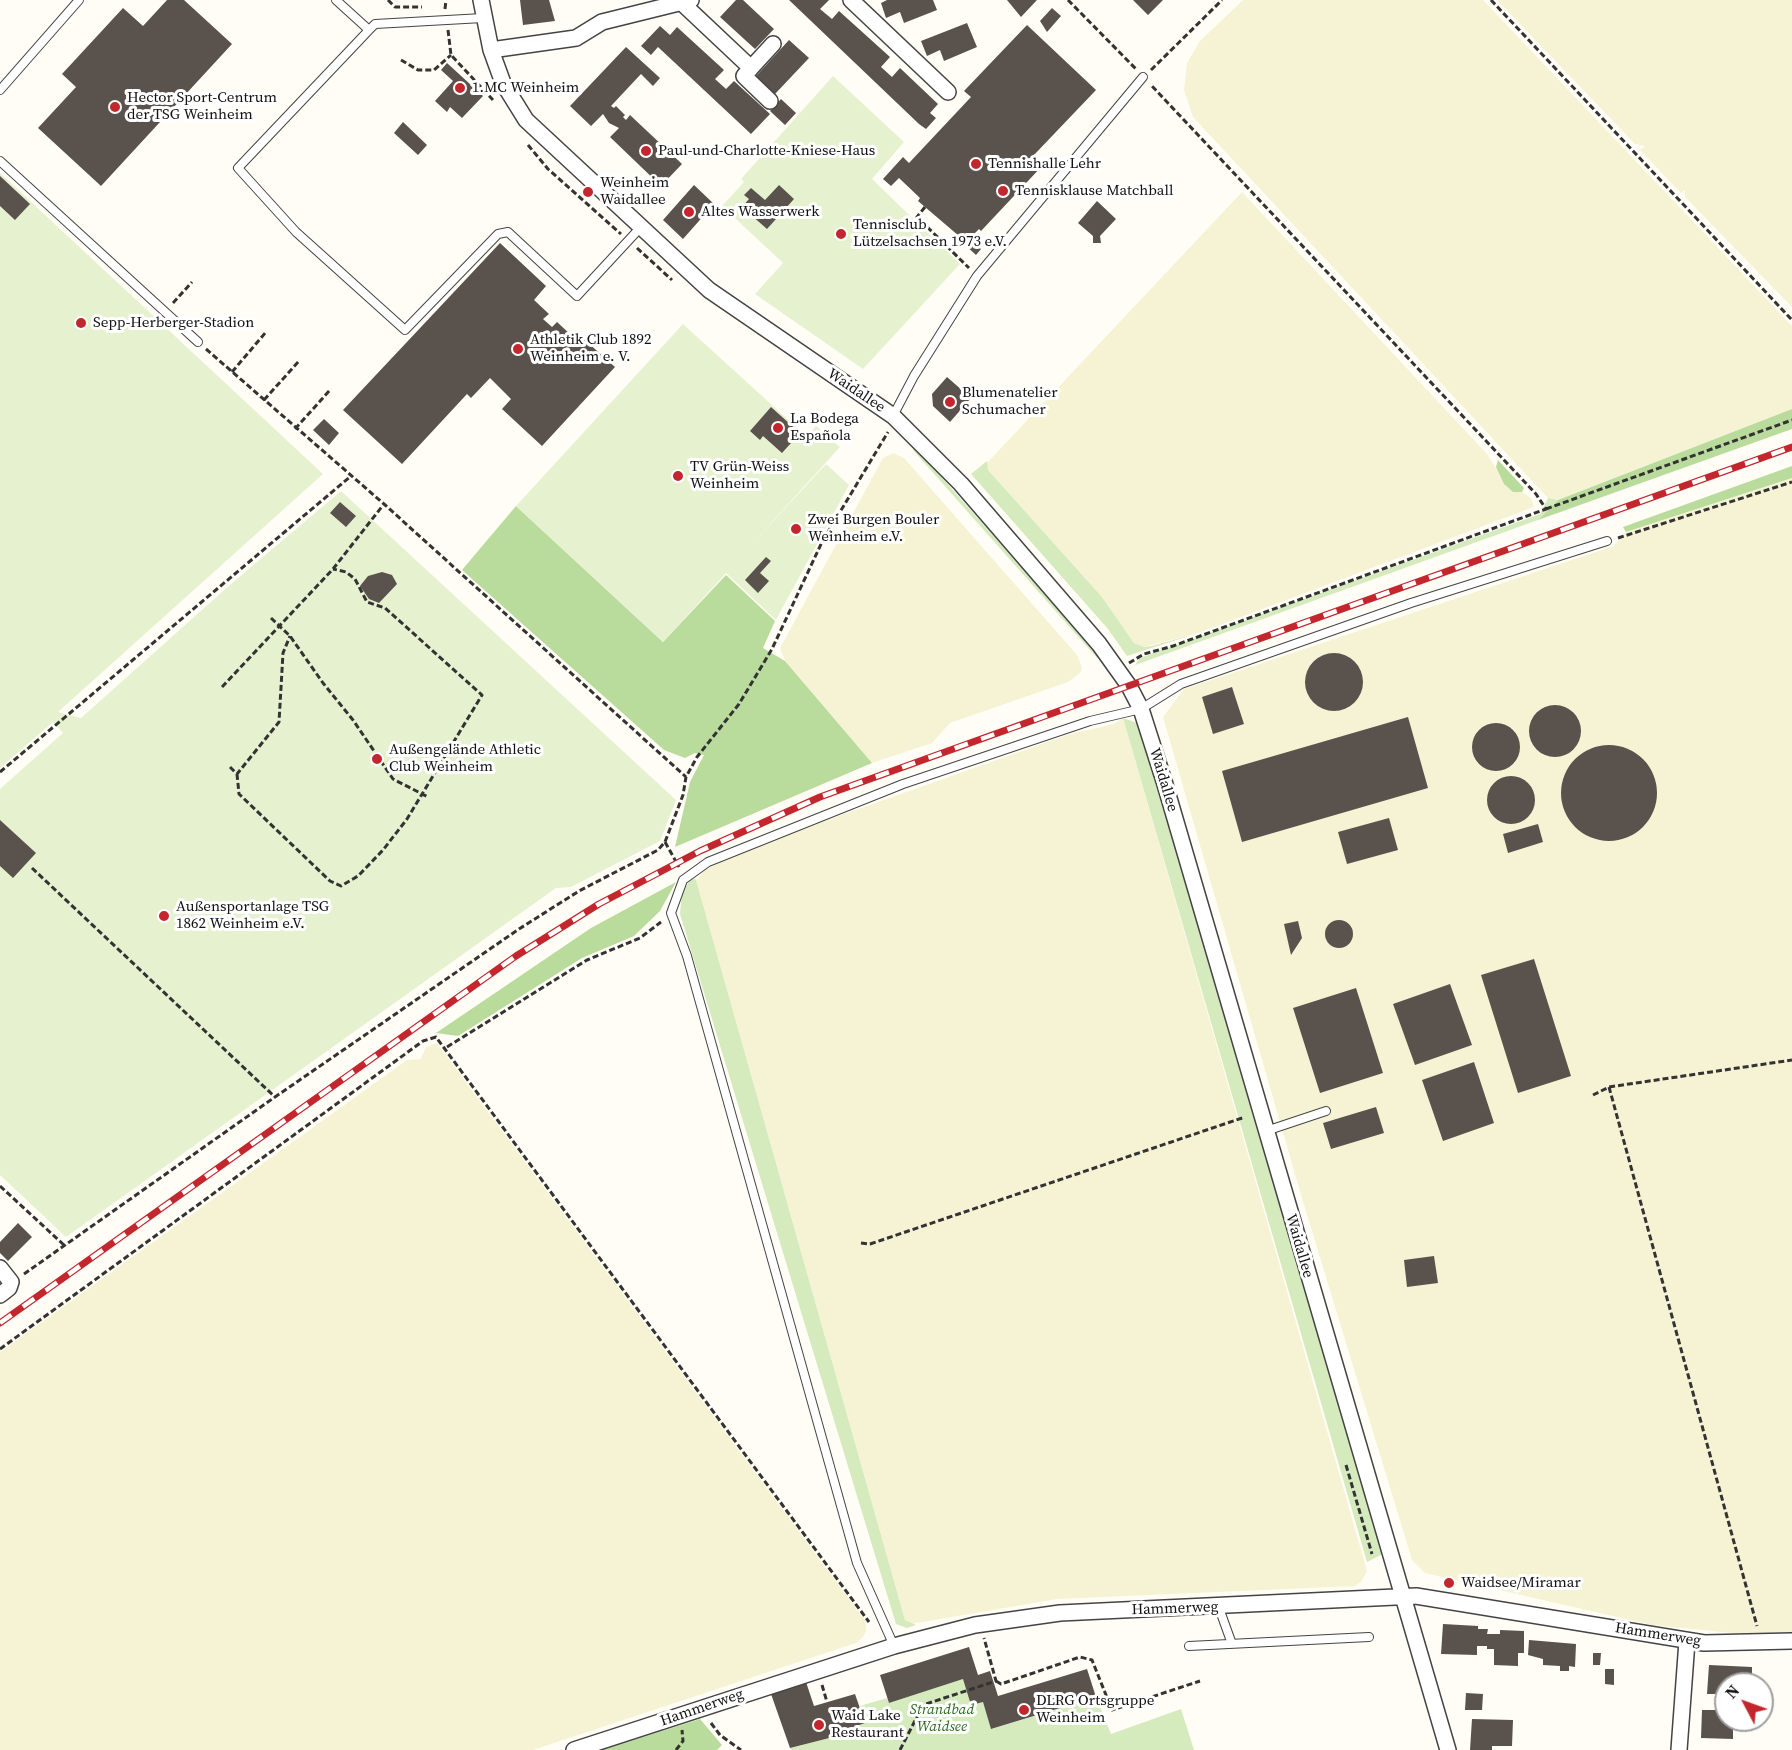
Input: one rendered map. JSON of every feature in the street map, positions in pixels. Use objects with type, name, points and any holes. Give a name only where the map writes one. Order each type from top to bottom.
[{"type":"street","name":"Waidallee","points":[[481,0],[491,50],[503,83],[526,120],[709,290],[891,424],[961,484],[1119,670],[1141,709],[1448,1750]]},
{"type":"street","points":[[851,0],[948,92]]},
{"type":"street","points":[[491,50],[576,38],[602,22],[686,2],[751,68]]},
{"type":"street","points":[[770,101],[744,76],[773,44]]},
{"type":"street","points":[[0,1268],[11,1282],[9,1288],[0,1295]]},
{"type":"street","name":"Hammerweg","points":[[574,1750],[894,1646],[980,1624],[1060,1613],[1219,1608],[1416,1596],[1687,1641],[1760,1643],[1792,1641]]},
{"type":"street","points":[[1678,1750],[1687,1641]]},
{"type":"lane","points":[[0,90],[79,0]]},
{"type":"lane","points":[[336,0],[369,30]]},
{"type":"lane","points":[[483,18],[375,24],[238,168],[296,232],[405,330],[498,234],[508,232],[577,296],[640,228]]},
{"type":"lane","points":[[891,424],[914,376],[977,276],[1143,77]]},
{"type":"lane","points":[[0,160],[198,342]]},
{"type":"lane","points":[[894,1646],[857,1563],[694,979],[671,913],[683,880],[708,862],[903,784],[1090,721],[1141,709],[1181,684],[1411,603],[1607,541]]},
{"type":"lane","points":[[1266,1131],[1326,1111]]},
{"type":"lane","points":[[1219,1608],[1232,1644]]},
{"type":"lane","points":[[1189,1646],[1369,1637]]},
{"type":"path","points":[[388,0],[395,7],[425,8]]},
{"type":"path","points":[[1143,77],[1222,0]]},
{"type":"path","points":[[1491,0],[1792,320]]},
{"type":"path","points":[[435,8],[445,8]]},
{"type":"path","points":[[401,60],[418,70],[434,70],[451,55]]},
{"type":"path","points":[[1223,163],[1536,494],[1546,509]]},
{"type":"path","points":[[925,207],[916,217],[977,276]]},
{"type":"path","points":[[165,312],[192,282]]},
{"type":"path","points":[[231,372],[266,332]]},
{"type":"path","points":[[198,342],[295,429],[384,504],[686,777]]},
{"type":"path","points":[[264,400],[299,361]]},
{"type":"path","points":[[295,429],[330,390]]},
{"type":"path","points":[[1119,670],[1144,654],[1184,642],[1792,420]]},
{"type":"path","points":[[891,424],[896,438]]},
{"type":"path","points":[[11,1282],[519,929],[579,891],[658,850],[665,842],[683,795],[686,777],[697,757],[739,704],[772,649],[822,542],[891,424]]},
{"type":"path","points":[[0,772],[351,476]]},
{"type":"path","points":[[1607,541],[1792,482]]},
{"type":"path","points":[[222,687],[333,569],[384,504]]},
{"type":"path","points":[[230,767],[237,774],[239,794],[330,881],[341,886],[358,876],[383,850],[407,819],[482,695],[385,608],[367,602],[356,579],[346,572],[333,569]]},
{"type":"path","points":[[271,618],[290,636],[323,683],[353,720],[393,779],[420,795],[428,797]]},
{"type":"path","points":[[237,774],[279,722],[283,653],[290,636]]},
{"type":"path","points":[[665,842],[677,862],[683,880]]},
{"type":"path","points":[[32,868],[275,1097]]},
{"type":"path","points":[[447,1047],[587,960],[640,938],[671,913]]},
{"type":"path","points":[[0,1349],[423,1041],[436,1037],[447,1047],[873,1626]]},
{"type":"path","points":[[1593,1095],[1609,1087],[1792,1060]]},
{"type":"path","points":[[1609,1087],[1753,1609],[1760,1643]]},
{"type":"path","points":[[861,1243],[870,1244],[1245,1117],[1242,1107]]},
{"type":"path","points":[[0,1186],[65,1246]]},
{"type":"path","points":[[1344,1460],[1371,1551],[1378,1562],[1390,1558]]},
{"type":"path","points":[[980,1624],[996,1681],[1001,1684],[1080,1657],[1092,1660],[1112,1710],[1200,1681]]},
{"type":"path","points":[[900,1750],[923,1704],[996,1681]]},
{"type":"path","points":[[704,1707],[707,1718],[720,1735],[741,1750]]},
{"type":"shaded area","points":[[1243,0],[1483,0],[1792,326],[1792,409],[1558,500],[1548,498],[1193,117],[1184,90],[1187,63],[1200,41]]},
{"type":"shaded area","points":[[1497,0],[1792,0],[1792,307],[1685,197],[1685,190],[1681,193],[1640,150],[1645,146],[1635,144]]},
{"type":"shaded area","points":[[1242,192],[1487,454],[1509,489],[1522,492],[1531,498],[1534,507],[1201,632],[1144,647],[1134,643],[1102,597],[988,470],[986,464]]},
{"type":"shaded area","points":[[893,453],[904,458],[1077,655],[1082,667],[1081,672],[1068,682],[950,723],[932,743],[872,763],[785,661],[780,648],[883,458]]},
{"type":"shaded area","points":[[1792,478],[1792,1632],[1743,1634],[1652,1625],[1425,1573],[1412,1560],[1301,1195],[1163,717],[1184,689],[1614,546],[1626,532]]},
{"type":"shaded area","points":[[1123,718],[1367,1571],[1361,1582],[1355,1586],[1057,1599],[911,1624],[905,1620],[696,880],[705,870],[743,850],[1067,735],[1114,724]]},
{"type":"shaded area","points":[[437,1043],[866,1622],[863,1637],[856,1643],[533,1750],[0,1750],[0,1352],[407,1060],[421,1059],[426,1047]]},
{"type":"green space","name":"Tennisclub Lützelsachsen 1973 e.V.","points":[[833,76],[904,142],[872,179],[960,264],[863,369],[755,294],[783,263],[722,206],[744,182],[741,179]]},
{"type":"green space","points":[[0,173],[323,474],[58,712],[81,718],[231,584],[341,491],[676,800],[660,841],[571,887],[556,888],[66,1237],[0,1175],[0,789],[63,733],[53,722],[0,768]]},
{"type":"green space","name":"TV Grün-Weiss Weinheim","points":[[683,324],[807,437],[816,426],[840,447],[751,545],[826,464],[849,485],[776,620],[726,573],[663,642],[516,506]]},
{"type":"green space","points":[[1792,409],[1792,429],[1538,520],[1558,500]]},
{"type":"green space","points":[[913,445],[1099,655],[1097,658],[913,450]]},
{"type":"green space","points":[[1498,460],[1524,488],[1522,492],[1513,492],[1504,484],[1496,467]]},
{"type":"green space","points":[[987,461],[988,470],[1102,597],[1134,643],[1144,647],[1152,646],[1201,632],[1127,656],[1108,629],[971,474]]},
{"type":"green space","points":[[1792,466],[1792,478],[1626,532],[1623,527]]},
{"type":"green space","points":[[1548,498],[1558,500],[1538,520],[1135,665],[1140,658],[1540,514]]},
{"type":"green space","points":[[516,506],[663,642],[726,575],[775,621],[763,648],[785,661],[872,763],[675,847],[690,782],[704,755],[695,753],[685,758],[664,750],[462,570]]},
{"type":"green space","points":[[1123,718],[1140,724],[1381,1548],[1381,1555],[1367,1562]]},
{"type":"green space","points":[[692,877],[696,880],[905,1620],[916,1625],[907,1628],[896,1624],[680,914],[682,893]]},
{"type":"green space","points":[[676,882],[660,911],[634,936],[582,958],[458,1036],[436,1033],[591,928]]},
{"type":"green space","name":"Strandbad Waidsee","points":[[963,1679],[983,1702],[992,1729],[1096,1697],[1111,1734],[1181,1709],[1194,1750],[792,1750],[790,1748],[849,1733],[848,1729],[865,1723],[860,1706],[887,1698],[889,1703]]},
{"type":"green space","points":[[700,1719],[722,1745],[717,1750],[603,1750]]},
{"type":"building","name":"Hector Sport-Centrum der TSG Weinheim","points":[[167,0],[184,0],[232,44],[101,186],[38,128],[76,87],[62,74],[123,8],[143,26]]},
{"type":"building","points":[[520,0],[549,0],[555,21],[523,25]]},
{"type":"building","points":[[736,0],[743,0],[774,29],[755,49],[720,17]]},
{"type":"building","points":[[789,0],[829,0],[820,9],[832,19],[839,11],[890,57],[881,67],[892,77],[900,68],[938,104],[930,113],[936,118],[926,129],[919,124]]},
{"type":"building","points":[[887,0],[933,0],[937,10],[904,23],[900,12],[886,18],[881,3]]},
{"type":"building","points":[[1007,0],[1037,0],[1021,17]]},
{"type":"building","points":[[1133,0],[1163,0],[1148,15]]},
{"type":"building","points":[[1052,8],[1061,16],[1047,32],[1040,21]]},
{"type":"building","points":[[967,23],[977,47],[944,61],[940,50],[927,56],[921,41]]},
{"type":"building","points":[[1027,25],[1096,90],[1033,156],[1043,165],[981,231],[979,229],[970,238],[981,249],[976,255],[964,244],[966,242],[918,201],[920,198],[899,178],[891,186],[883,179],[903,157],[909,163],[971,97],[964,91]]},
{"type":"building","points":[[660,26],[670,35],[677,27],[724,70],[715,79],[726,89],[734,81],[770,114],[751,134],[658,47],[651,55],[641,46]]},
{"type":"building","points":[[789,40],[809,58],[775,94],[756,76]]},
{"type":"building","points":[[626,47],[660,78],[653,86],[641,74],[611,106],[614,108],[616,106],[625,115],[623,117],[626,120],[630,115],[682,164],[661,186],[610,137],[619,128],[609,123],[603,114],[591,126],[570,106]]},
{"type":"building","name":"1.MC Weinheim","points":[[447,63],[483,96],[462,118],[450,107],[447,112],[435,101],[453,81],[441,70]]},
{"type":"building","points":[[781,99],[796,113],[785,125],[770,111]]},
{"type":"building","points":[[403,122],[427,145],[418,155],[394,133]]},
{"type":"building","points":[[0,176],[30,204],[15,220],[0,206]]},
{"type":"building","name":"Altes Wasserwerk","points":[[694,185],[714,204],[683,239],[663,220]]},
{"type":"building","points":[[779,185],[794,199],[767,229],[742,207],[749,199],[744,195],[751,188],[765,200]]},
{"type":"building","points":[[1097,201],[1116,219],[1100,236],[1101,243],[1093,243],[1093,236],[1078,223]]},
{"type":"building","name":"Athletik Club 1892 Weinheim e. V.","points":[[500,243],[546,286],[534,300],[549,314],[543,319],[552,327],[557,322],[571,335],[575,331],[615,367],[542,446],[502,409],[511,399],[490,378],[471,398],[467,394],[402,464],[343,410]]},
{"type":"building","name":"Blumenatelier Schumacher","points":[[947,377],[971,398],[950,422],[933,406],[932,394]]},
{"type":"building","name":"TV Grün-Weiss Weinheim","points":[[771,407],[800,433],[782,453],[763,436],[760,440],[750,431]]},
{"type":"building","points":[[324,419],[339,433],[329,445],[313,430]]},
{"type":"building","points":[[340,502],[356,516],[346,527],[330,513]]},
{"type":"building","name":"Zwei Burgen Bouler Weinheim e.V.","points":[[766,557],[771,561],[760,573],[769,581],[758,593],[745,580]]},
{"type":"building","points":[[382,572],[392,575],[397,584],[379,603],[369,599],[360,586],[368,576]]},
{"type":"building","points":[[1334,653],[1345,655],[1358,666],[1363,682],[1361,693],[1350,706],[1334,711],[1323,709],[1310,698],[1305,682],[1307,671],[1318,658]]},
{"type":"building","points":[[1232,687],[1244,724],[1213,734],[1202,697]]},
{"type":"building","points":[[1555,705],[1569,709],[1577,717],[1581,731],[1577,745],[1569,753],[1555,757],[1541,753],[1533,745],[1529,731],[1533,717],[1541,709]]},
{"type":"building","points":[[1408,717],[1428,788],[1242,842],[1222,771]]},
{"type":"building","points":[[1491,723],[1501,723],[1516,733],[1520,747],[1519,756],[1510,767],[1501,771],[1491,771],[1476,761],[1472,752],[1472,742],[1482,727]]},
{"type":"building","points":[[1609,745],[1627,748],[1643,759],[1654,775],[1657,793],[1654,811],[1643,827],[1627,838],[1609,841],[1591,838],[1575,827],[1564,811],[1561,793],[1564,775],[1575,759],[1591,748]]},
{"type":"building","points":[[1506,776],[1516,776],[1531,786],[1535,800],[1534,809],[1525,820],[1516,824],[1506,824],[1491,814],[1487,805],[1487,795],[1497,780]]},
{"type":"building","points":[[1389,818],[1398,850],[1347,864],[1338,832]]},
{"type":"building","points":[[0,820],[36,853],[13,878],[0,866]]},
{"type":"building","points":[[1538,824],[1543,842],[1508,853],[1503,834]]},
{"type":"building","points":[[1339,920],[1349,924],[1353,934],[1349,944],[1339,948],[1329,944],[1325,934],[1329,924]]},
{"type":"building","points":[[1298,921],[1302,938],[1291,955],[1284,924]]},
{"type":"building","points":[[1534,959],[1571,1076],[1518,1093],[1481,975]]},
{"type":"building","points":[[1450,984],[1472,1045],[1415,1065],[1393,1004]]},
{"type":"building","points":[[1356,988],[1383,1073],[1320,1093],[1293,1008]]},
{"type":"building","points":[[1474,1062],[1494,1123],[1443,1141],[1422,1080]]},
{"type":"building","points":[[1376,1107],[1384,1133],[1331,1149],[1323,1123]]},
{"type":"building","points":[[18,1223],[32,1237],[8,1261],[0,1253],[0,1242]]},
{"type":"building","points":[[1434,1256],[1438,1283],[1407,1287],[1404,1260]]},
{"type":"building","points":[[1443,1624],[1478,1626],[1478,1629],[1488,1629],[1487,1634],[1500,1634],[1500,1630],[1524,1631],[1524,1653],[1518,1653],[1518,1666],[1494,1665],[1494,1649],[1487,1649],[1487,1646],[1477,1646],[1477,1655],[1441,1654]]},
{"type":"building","points":[[1529,1640],[1576,1644],[1575,1667],[1569,1666],[1569,1671],[1560,1671],[1560,1666],[1543,1665],[1543,1659],[1528,1655]]},
{"type":"building","points":[[969,1647],[978,1675],[990,1671],[998,1696],[1087,1669],[1096,1697],[991,1729],[983,1702],[971,1705],[963,1679],[889,1703],[880,1675]]},
{"type":"building","points":[[1593,1653],[1601,1653],[1600,1665],[1593,1665]]},
{"type":"building","points":[[1709,1665],[1752,1667],[1752,1672],[1714,1672],[1714,1694],[1707,1694]]},
{"type":"building","points":[[1605,1669],[1614,1669],[1614,1685],[1605,1684]]},
{"type":"building","points":[[806,1682],[814,1706],[855,1694],[865,1723],[848,1729],[849,1733],[790,1748],[771,1694]]},
{"type":"building","points":[[1466,1693],[1483,1694],[1482,1710],[1465,1710]]},
{"type":"building","points":[[1702,1710],[1714,1710],[1714,1732],[1733,1732],[1733,1739],[1701,1738]]},
{"type":"building","points":[[1472,1719],[1513,1720],[1512,1746],[1492,1746],[1492,1750],[1470,1750]]},
{"type":"railway","points":[[0,1323],[516,956],[599,904],[700,851],[820,797],[1792,447]]},
{"type":"place","name":"1.MC Weinheim","points":[[460,88]]},
{"type":"place","name":"Hector Sport-Centrum der TSG Weinheim","points":[[115,107]]},
{"type":"place","name":"Paul-und-Charlotte-Kniese-Haus","points":[[646,151]]},
{"type":"place","name":"Tennishalle Lehr","points":[[976,164]]},
{"type":"place","name":"Tennisklause Matchball","points":[[1003,191]]},
{"type":"place","name":"Weinheim Waidallee","points":[[588,192]]},
{"type":"place","name":"Altes Wasserwerk","points":[[689,212]]},
{"type":"place","name":"Tennisclub Lützelsachsen 1973 e.V.","points":[[841,234]]},
{"type":"place","name":"Sepp-Herberger-Stadion","points":[[81,323]]},
{"type":"place","name":"Athletik Club 1892 Weinheim e. V.","points":[[518,349]]},
{"type":"place","name":"Blumenatelier Schumacher","points":[[950,402]]},
{"type":"place","name":"La Bodega Española","points":[[778,428]]},
{"type":"place","name":"TV Grün-Weiss Weinheim","points":[[678,476]]},
{"type":"place","name":"Zwei Burgen Bouler Weinheim e.V.","points":[[796,529]]},
{"type":"place","name":"Außengelände Athletic Club Weinheim","points":[[377,759]]},
{"type":"place","name":"Außensportanlage TSG 1862 Weinheim e.V.","points":[[164,916]]},
{"type":"place","name":"Waidsee/Miramar","points":[[1449,1583]]},
{"type":"place","name":"DLRG Ortsgruppe Weinheim","points":[[1024,1710]]},
{"type":"place","name":"Waid Lake Restaurant","points":[[819,1725]]}]
